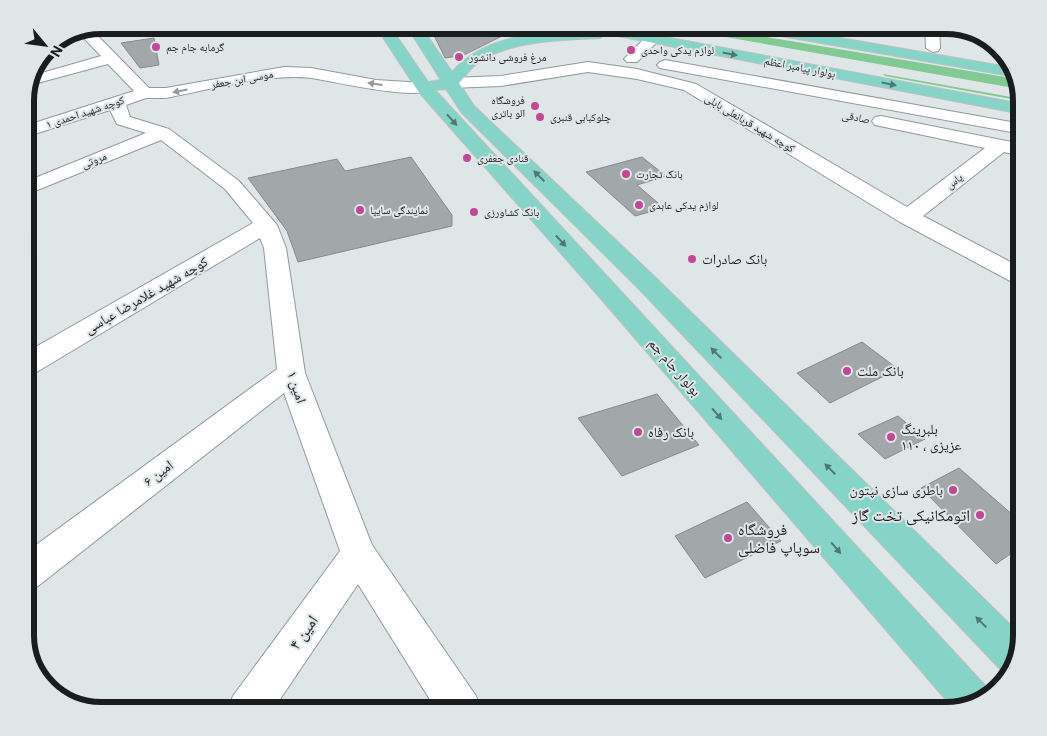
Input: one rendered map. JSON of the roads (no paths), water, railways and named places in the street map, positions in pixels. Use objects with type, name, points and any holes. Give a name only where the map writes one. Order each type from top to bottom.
[{"type":"main road","name":"بولوار جام جم","points":[[387,34],[424,88],[530,207],[612,295],[970,697]]},
{"type":"main road","points":[[419,34],[468,109],[564,200],[1011,652]]},
{"type":"main road","points":[[424,88],[451,83],[469,62],[505,44],[549,36],[597,34]]},
{"type":"main road","name":"بولوار پیامبر اعظم","points":[[626,34],[652,39],[677,38],[1012,93]]},
{"type":"main road","name":"بولوار پیامبر اعظم","points":[[665,34],[1013,106]]},
{"type":"main road","points":[[793,34],[1006,70]]},
{"type":"main road","points":[[847,34],[998,58]]},
{"type":"main road","points":[[530,207],[564,200]]},
{"type":"main road","points":[[612,295],[649,285]]},
{"type":"street","points":[[932,34],[933,48]]},
{"type":"street","points":[[89,35],[145,93]]},
{"type":"street","points":[[632,59],[652,39]]},
{"type":"street","points":[[536,75],[555,62],[574,56],[632,59],[1013,127]]},
{"type":"street","points":[[37,79],[112,58]]},
{"type":"street","name":"کوچه شهید قربانعلی بابلی","points":[[451,83],[501,81],[588,67],[637,74],[690,87],[908,217],[1013,273]]},
{"type":"street","name":"موسی ابن جعفر","points":[[145,93],[166,93],[284,72],[311,73],[376,84],[424,88]]},
{"type":"street","points":[[690,87],[738,96]]},
{"type":"street","name":"کوچه شهید احمدی ۱","points":[[34,129],[145,93]]},
{"type":"street","name":"امین ۱","points":[[116,102],[123,120],[163,133],[232,185],[266,225],[275,248],[291,373],[358,554],[455,702]]},
{"type":"street","name":"صادقی","points":[[864,118],[1013,148]]},
{"type":"street","name":"مروتی","points":[[34,185],[163,133]]},
{"type":"street","name":"یاس","points":[[908,217],[1000,146]]},
{"type":"street","name":"کوچه شهید غلامرضا عباسی","points":[[34,361],[266,225]]},
{"type":"street","name":"امین ۶","points":[[34,567],[291,373]]},
{"type":"street","name":"امین ۴","points":[[254,702],[358,554]]},
{"type":"place","name":"گرمابه جام جم","points":[[156,47]]},
{"type":"place","name":"لوازم یدکی واحدی","points":[[631,50]]},
{"type":"place","name":"مرغ فروشی دانشور","points":[[459,57]]},
{"type":"place","name":"فروشگاه الو باتری","points":[[535,106]]},
{"type":"place","name":"چلوکبابی قنبری","points":[[540,117]]},
{"type":"place","name":"قنادی جعفری","points":[[467,158]]},
{"type":"place","name":"بانک تجارت","points":[[626,174]]},
{"type":"place","name":"لوازم یدکی عابدی","points":[[639,205]]},
{"type":"place","name":"نمایندگی سایپا","points":[[360,210]]},
{"type":"place","name":"بانک کشاورزی","points":[[474,212]]},
{"type":"place","name":"بانک صادرات","points":[[692,259]]},
{"type":"place","name":"بانک ملت","points":[[847,371]]},
{"type":"place","name":"بانک رفاه","points":[[638,432]]},
{"type":"place","name":"بلبرینگ ۱۱۰ ، عزیزی","points":[[891,437]]},
{"type":"place","name":"باطری سازی نپتون","points":[[953,490]]},
{"type":"place","name":"اتومکانیکی تخت گاز","points":[[980,515]]},
{"type":"place","name":"فروشگاه سوپاپ فاضلی","points":[[728,538]]}]
